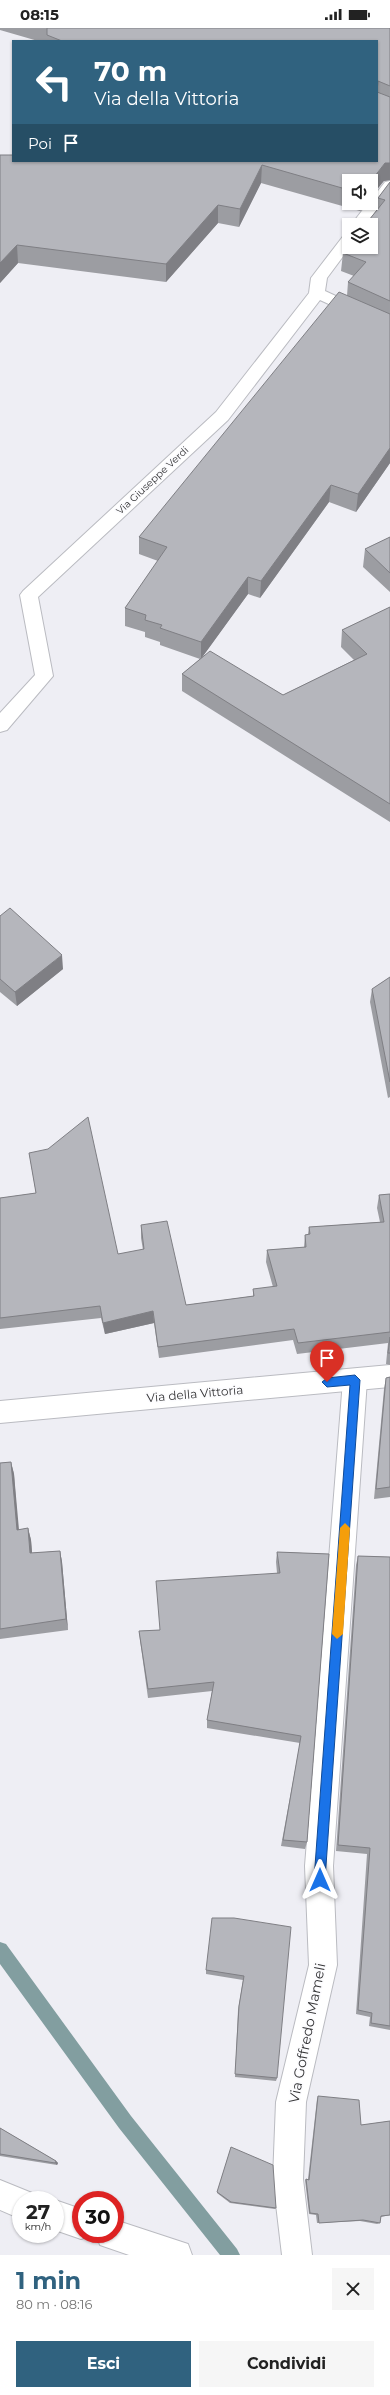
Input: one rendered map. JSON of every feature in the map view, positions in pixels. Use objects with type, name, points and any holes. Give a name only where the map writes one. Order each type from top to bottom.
[{"type":"street","points":[[364,218],[390,185]]},
{"type":"street","name":"Via Giuseppe Verdi","points":[[0,725],[44,676],[29,595],[222,416],[317,292],[319,278],[342,247]]},
{"type":"street","points":[[317,292],[390,327]]},
{"type":"street","name":"Via della Vittoria","points":[[0,1412],[390,1376]]},
{"type":"street","name":"Via Goffredo Mameli","points":[[297,2255],[288,2179],[292,2102],[323,1965],[319,1866],[355,1380]]},
{"type":"street","points":[[124,2238],[177,2255]]},
{"type":"building","points":[[47,28],[390,28],[390,86],[378,81],[378,40],[60,40],[47,35]]},
{"type":"building","points":[[378,92],[390,97],[390,163],[385,163],[376,174],[342,174],[342,188],[262,165],[240,209],[218,205],[166,264],[17,245],[0,263],[0,155],[12,155],[12,162],[378,162]]},
{"type":"building","points":[[390,182],[390,301],[348,282],[366,262],[346,254],[378,254],[378,218],[371,218],[385,200],[378,198]]},
{"type":"building","points":[[339,292],[390,314],[390,448],[358,494],[331,485],[261,581],[248,577],[201,642],[160,628],[162,625],[145,620],[146,615],[125,608],[167,547],[139,537]]},
{"type":"building","points":[[390,537],[390,573],[365,549]]},
{"type":"building","points":[[390,607],[390,804],[182,674],[210,651],[283,695],[367,654],[342,630]]},
{"type":"building","points":[[10,908],[62,955],[15,992],[0,979],[0,916]]},
{"type":"building","points":[[390,977],[390,1082],[372,989]]},
{"type":"building","points":[[88,1117],[118,1254],[144,1249],[141,1225],[167,1221],[186,1305],[254,1296],[253,1289],[277,1286],[267,1250],[306,1247],[305,1235],[310,1234],[309,1227],[384,1222],[379,1195],[390,1194],[390,1332],[298,1343],[294,1329],[158,1347],[153,1311],[103,1323],[100,1306],[0,1318],[0,1198],[36,1193],[29,1153],[48,1149]]},
{"type":"building","points":[[390,1337],[390,1353],[388,1353]]},
{"type":"building","points":[[390,1377],[390,1487],[376,1489],[386,1378]]},
{"type":"building","points":[[11,1462],[17,1530],[28,1528],[30,1553],[60,1551],[66,1619],[0,1629],[0,1463]]},
{"type":"building","points":[[277,1552],[329,1554],[307,1842],[283,1840],[301,1736],[207,1720],[214,1682],[148,1689],[139,1631],[160,1630],[156,1581],[280,1573]]},
{"type":"building","points":[[358,1556],[390,1557],[390,2026],[371,2023],[372,2013],[358,2010],[370,1848],[338,1845]]},
{"type":"building","points":[[212,1918],[234,1918],[291,1927],[277,2078],[235,2074],[239,2006],[244,1976],[206,1970]]},
{"type":"building","points":[[318,2096],[359,2100],[361,2125],[390,2121],[390,2215],[381,2216],[380,2223],[363,2220],[319,2223],[318,2214],[310,2213],[306,2179],[309,2180]]},
{"type":"building","points":[[0,2128],[56,2161],[55,2163],[0,2154]]},
{"type":"building","points":[[231,2147],[273,2165],[276,2208],[231,2202],[217,2192]]},
{"type":"waterway","points":[[0,1950],[125,2122],[231,2255]]},
{"type":"slow traffic","points":[[337,1634],[345,1528]]},
{"type":"route","points":[[320,1880],[319,1866],[335,1674],[355,1380],[327,1382]]}]
